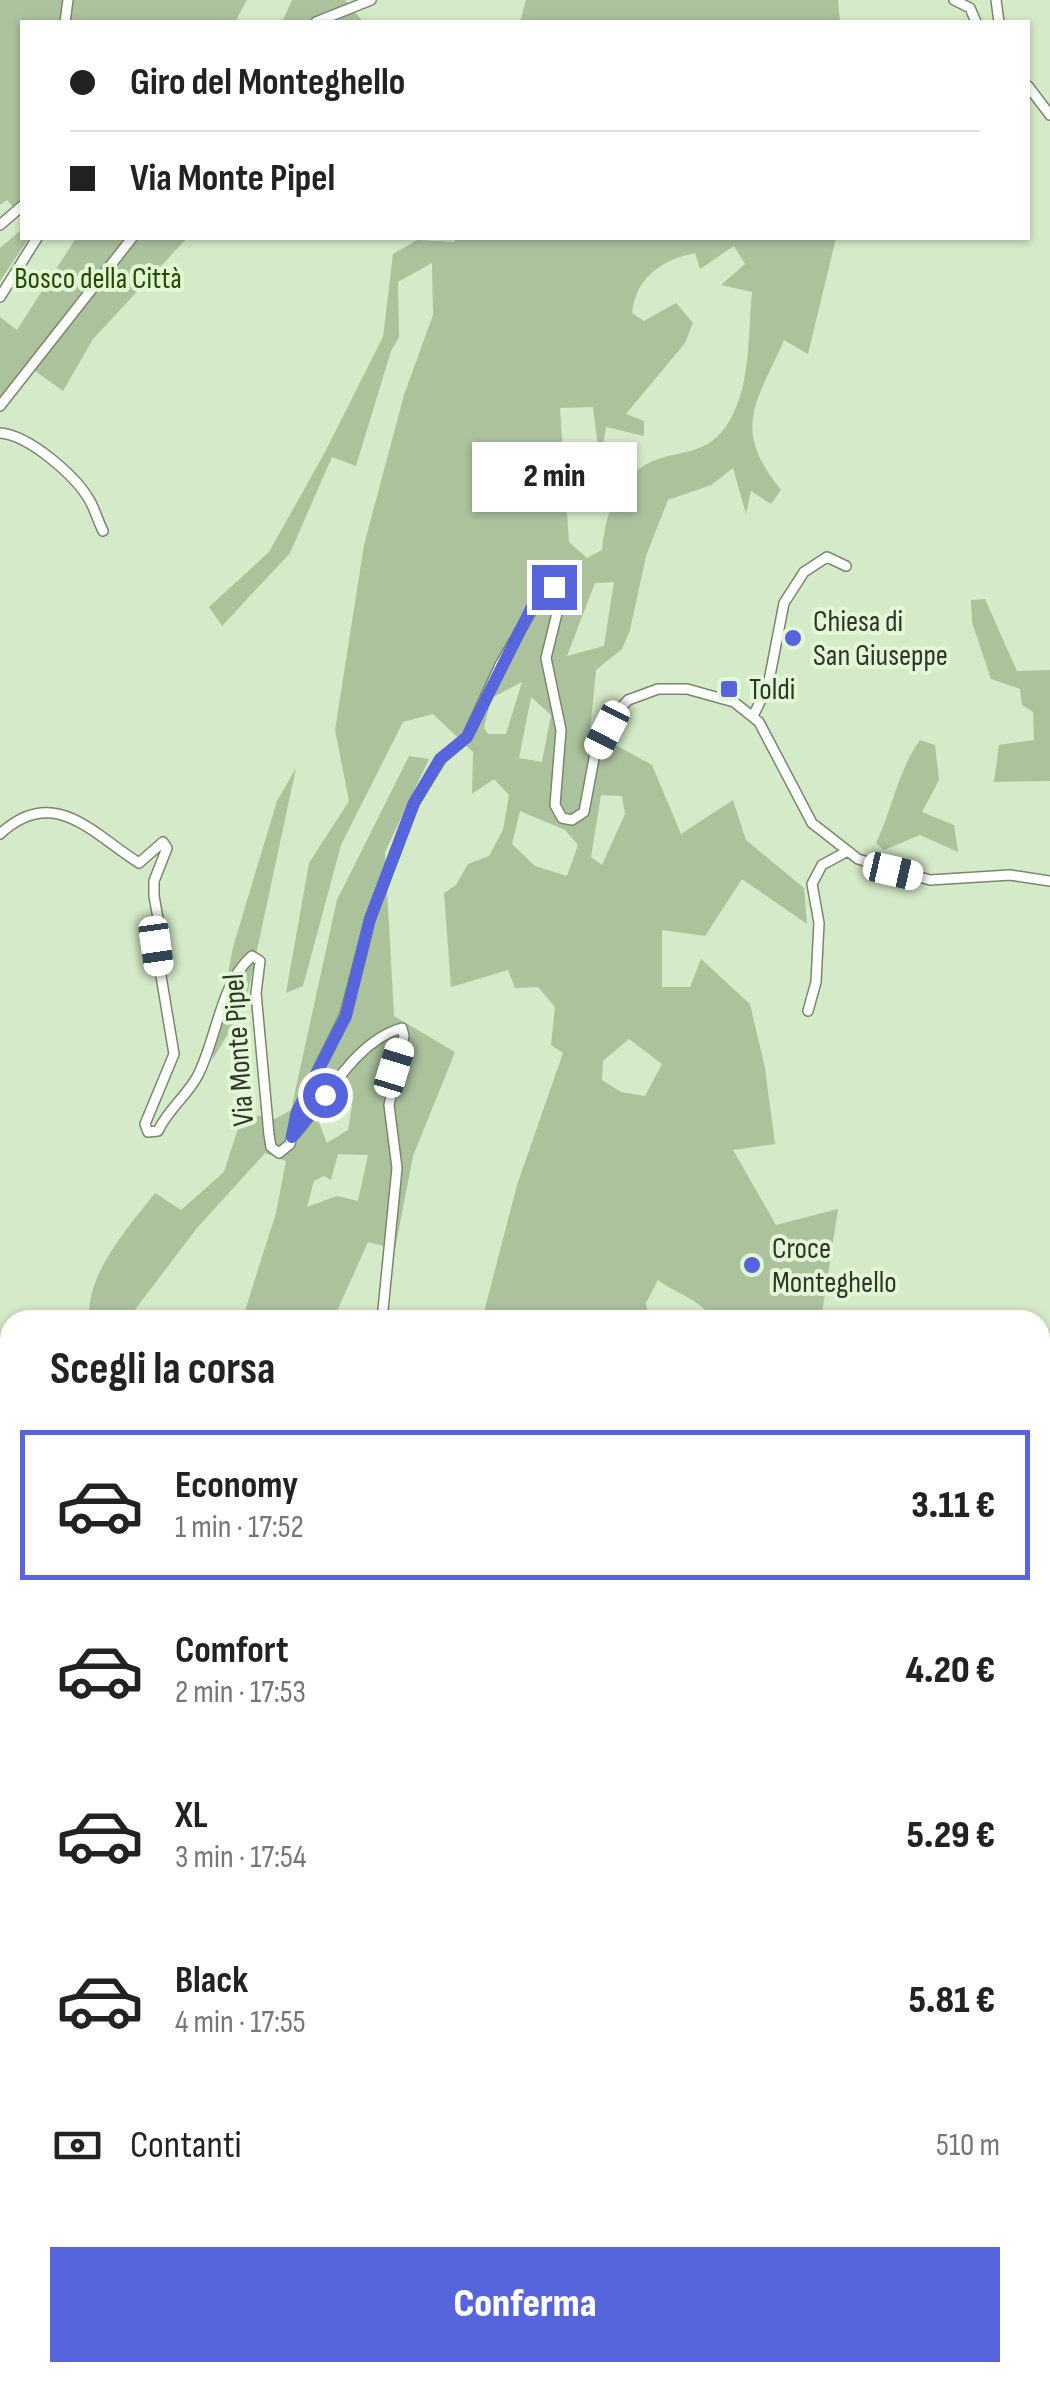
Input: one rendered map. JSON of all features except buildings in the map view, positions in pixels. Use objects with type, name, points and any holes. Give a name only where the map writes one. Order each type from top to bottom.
[{"type":"street","points":[[321,20],[371,0]]},
{"type":"street","points":[[954,0],[970,8],[975,20]]},
{"type":"street","points":[[1030,89],[1050,114]]},
{"type":"street","points":[[0,224],[20,208]]},
{"type":"street","points":[[0,298],[36,240]]},
{"type":"street","points":[[0,406],[130,240]]},
{"type":"street","points":[[0,433],[25,441],[53,462],[89,499],[103,530]]},
{"type":"street","points":[[846,566],[827,557],[804,572],[792,587],[784,603],[768,686],[752,716],[768,736],[812,823],[846,852],[893,871],[930,880],[1010,875],[1050,881]]},
{"type":"street","name":"Via Monte Pipel","points":[[0,834],[24,817],[52,812],[99,832],[139,864],[163,842],[167,848],[154,881],[159,924],[156,946],[174,1054],[145,1124],[148,1132],[158,1132],[180,1096],[198,1078],[220,1011],[242,965],[252,956],[260,961],[256,993],[272,1147],[279,1153],[286,1150],[297,1112],[346,1016],[370,919],[414,803],[440,759],[467,737],[500,665],[546,588],[554,587],[560,600],[546,658],[561,730],[555,805],[562,818],[572,820],[584,812],[595,754],[628,700],[658,689],[719,696],[752,716]]},
{"type":"street","points":[[808,1011],[816,982],[819,923],[812,884],[822,865],[846,852]]},
{"type":"street","points":[[292,1137],[352,1064],[391,1031],[402,1028],[404,1036],[389,1105],[398,1168],[383,1310]]},
{"type":"green space","name":"Bosco della Città","points":[[0,0],[247,0],[236,20],[20,20],[20,215],[7,200],[0,205]]},
{"type":"green space","points":[[292,0],[345,0],[361,20],[283,20]]},
{"type":"green space","points":[[526,0],[838,0],[840,20],[521,20]]},
{"type":"green space","name":"Bosco della Città","points":[[20,231],[20,240],[28,240],[0,281],[0,248]]},
{"type":"green space","name":"Bosco della Città","points":[[75,240],[185,240],[93,339],[63,391],[28,366],[0,403],[0,317],[17,330]]},
{"type":"green space","points":[[417,240],[836,240],[808,354],[784,340],[753,416],[756,449],[781,490],[771,504],[751,491],[746,514],[733,468],[711,485],[668,500],[646,556],[622,649],[596,670],[590,731],[652,765],[681,834],[733,800],[746,840],[804,888],[807,924],[742,879],[705,936],[662,930],[662,987],[690,987],[701,959],[750,1004],[765,1068],[775,1144],[733,1150],[776,1225],[838,1209],[823,1310],[705,1310],[658,1280],[646,1303],[647,1310],[485,1310],[517,1185],[563,1053],[551,1045],[555,1007],[538,987],[515,988],[508,970],[451,987],[444,893],[456,885],[468,864],[489,856],[503,830],[509,795],[494,779],[472,794],[473,752],[433,714],[403,722],[341,845],[303,986],[286,993],[309,863],[349,801],[335,730],[364,545],[404,395],[433,315],[432,263],[398,282],[399,337],[391,351],[356,466],[332,457],[290,553],[222,626],[209,607],[269,552],[383,337],[393,254]],"holes":[[[734,246],[745,264],[721,285],[752,292],[747,358],[737,406],[712,441],[645,465],[626,481],[609,514],[602,550],[587,558],[569,542],[560,408],[593,407],[600,462],[606,427],[644,436],[644,421],[626,414],[685,343],[693,323],[676,303],[644,321],[632,313],[639,289],[653,272],[672,260],[695,253],[700,269]],[[614,582],[604,646],[567,656],[595,583]],[[522,682],[506,734],[488,734],[484,728],[491,698]],[[531,697],[551,715],[542,762],[519,758]],[[601,795],[622,796],[625,814],[602,865],[591,857]],[[520,811],[565,830],[578,845],[567,876],[535,866],[512,844]],[[629,1039],[662,1064],[645,1096],[621,1092],[602,1080],[603,1061]]]},
{"type":"green space","points":[[985,599],[1017,671],[1050,670],[1050,781],[994,782],[999,745],[1034,740],[1033,712],[1022,705],[1020,689],[991,679],[972,622],[971,600]]},
{"type":"green space","points":[[920,740],[935,745],[939,780],[922,812],[954,825],[958,852],[920,835],[884,850],[876,843]]},
{"type":"green space","points":[[409,756],[429,759],[385,852],[394,1016],[455,1052],[413,1156],[395,1249],[368,1242],[337,1310],[245,1310],[276,1213],[286,1161],[265,1153],[197,1228],[135,1310],[90,1310],[101,1268],[155,1193],[181,1210],[224,1172],[243,1113],[275,1119],[291,1110],[337,900]],"holes":[[[334,1094],[344,1096],[352,1106],[348,1130],[327,1143],[316,1115]],[[338,1154],[368,1155],[358,1201],[337,1196],[307,1207],[314,1181],[324,1176],[331,1180]]]},
{"type":"green space","points":[[296,768],[245,1006],[212,1060],[233,947],[277,801]]},
{"type":"place","name":"Chiesa di San Giuseppe","points":[[793,638]]},
{"type":"place","name":"Toldi","points":[[729,689]]},
{"type":"place","name":"Croce Monteghello","points":[[752,1265]]},
{"type":"route","points":[[325,1095],[292,1137],[297,1112],[346,1016],[374,906],[388,879],[414,803],[440,759],[467,737],[540,591],[554,587]]}]
